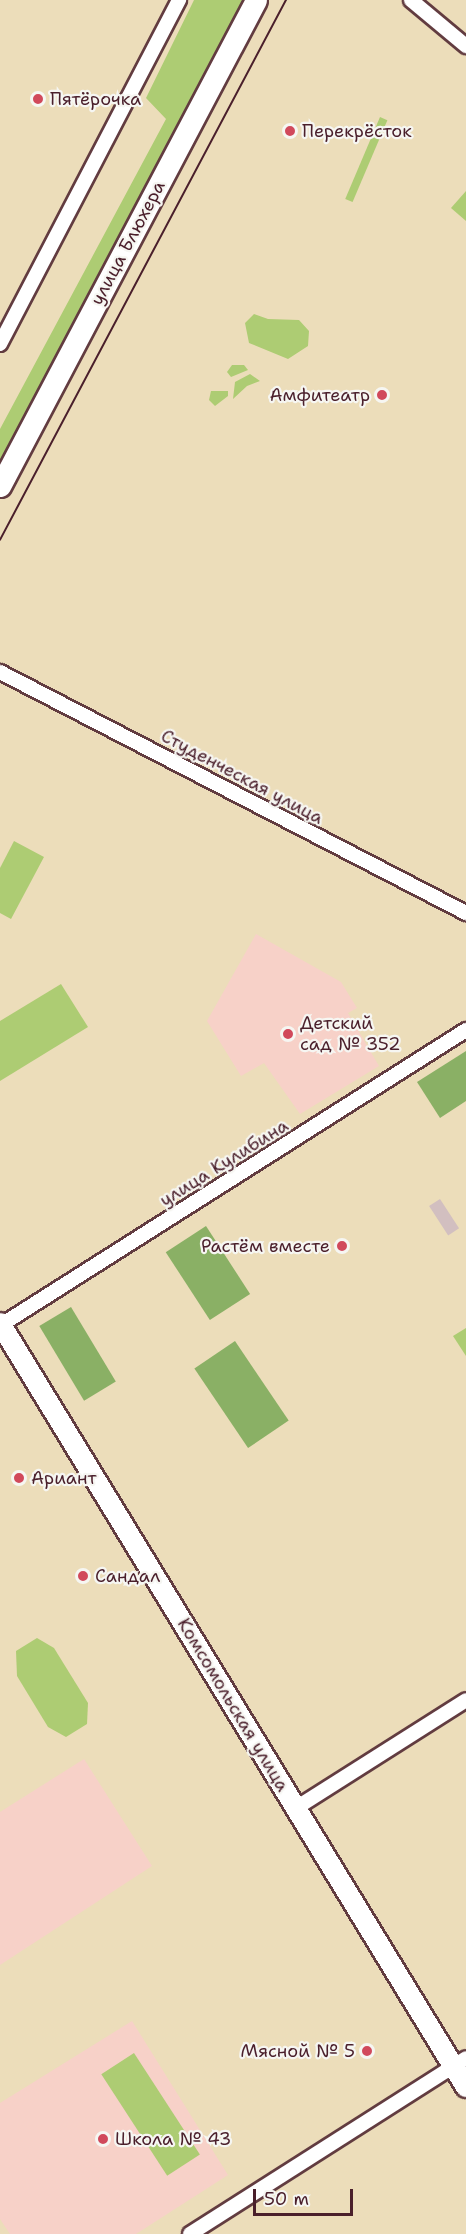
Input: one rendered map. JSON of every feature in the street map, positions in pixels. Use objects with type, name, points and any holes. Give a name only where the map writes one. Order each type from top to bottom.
[{"type":"main road","name":"улица Блюхера","points":[[0,486],[256,0]]},
{"type":"main road","name":"Комсомольская улица","points":[[1,1324],[296,1808],[460,2062],[466,2087]]},
{"type":"street","points":[[0,344],[179,0]]},
{"type":"street","points":[[411,0],[466,45]]},
{"type":"street","name":"Студенческая улица","points":[[0,672],[466,913]]},
{"type":"street","name":"улица Кулибина","points":[[1,1324],[466,1030]]},
{"type":"street","points":[[296,1808],[466,1700]]},
{"type":"street","points":[[190,2234],[460,2062]]},
{"type":"shaded area","name":"Детский сад № 352","points":[[256,934],[341,982],[357,1008],[348,1013],[379,1066],[300,1114],[264,1063],[241,1076],[207,1021]]},
{"type":"shaded area","points":[[440,1199],[459,1228],[448,1235],[429,1206]]},
{"type":"shaded area","points":[[84,1759],[152,1866],[0,1965],[0,1812]]},
{"type":"shaded area","name":"Школа № 43","points":[[132,2021],[228,2175],[136,2234],[10,2234],[0,2219],[0,2103]]},
{"type":"green space","points":[[194,0],[249,0],[0,470],[0,429],[166,119],[146,98]]},
{"type":"green space","points":[[380,117],[387,120],[353,202],[345,199]]},
{"type":"green space","points":[[466,191],[466,221],[451,208]]},
{"type":"green space","points":[[254,314],[268,319],[299,320],[309,331],[308,346],[288,359],[249,343],[245,323]]},
{"type":"green space","points":[[232,365],[244,365],[248,370],[231,377],[227,372]]},
{"type":"green space","points":[[250,374],[260,381],[247,386],[233,399],[235,382]]},
{"type":"green space","points":[[211,391],[228,391],[228,396],[215,406],[209,400]]},
{"type":"green space","points":[[14,841],[44,857],[11,919],[0,913],[0,868]]},
{"type":"green space","points":[[61,984],[88,1027],[0,1081],[0,1021]]},
{"type":"green space","points":[[466,1051],[466,1101],[440,1118],[417,1082]]},
{"type":"green space","points":[[206,1226],[250,1294],[210,1320],[166,1252]]},
{"type":"green space","points":[[71,1307],[116,1382],[84,1401],[39,1326]]},
{"type":"green space","points":[[466,1328],[466,1356],[453,1336]]},
{"type":"green space","points":[[235,1341],[289,1421],[248,1448],[194,1368]]},
{"type":"green space","points":[[37,1638],[54,1648],[88,1703],[87,1724],[66,1737],[48,1727],[17,1676],[16,1651]]},
{"type":"green space","points":[[134,2053],[200,2154],[167,2176],[101,2074]]},
{"type":"tram line","points":[[0,540],[286,0]]},
{"type":"place","name":"Пятёрочка","points":[[38,99]]},
{"type":"place","name":"Перекрёсток","points":[[290,131]]},
{"type":"place","name":"Амфитеатр","points":[[382,395]]},
{"type":"place","name":"Детский сад № 352","points":[[288,1034]]},
{"type":"place","name":"Растём вместе","points":[[342,1246]]},
{"type":"place","name":"Ариант","points":[[19,1478]]},
{"type":"place","name":"Сандал","points":[[83,1576]]},
{"type":"place","name":"Мясной № 5","points":[[367,2051]]},
{"type":"place","name":"Школа № 43","points":[[103,2139]]}]
